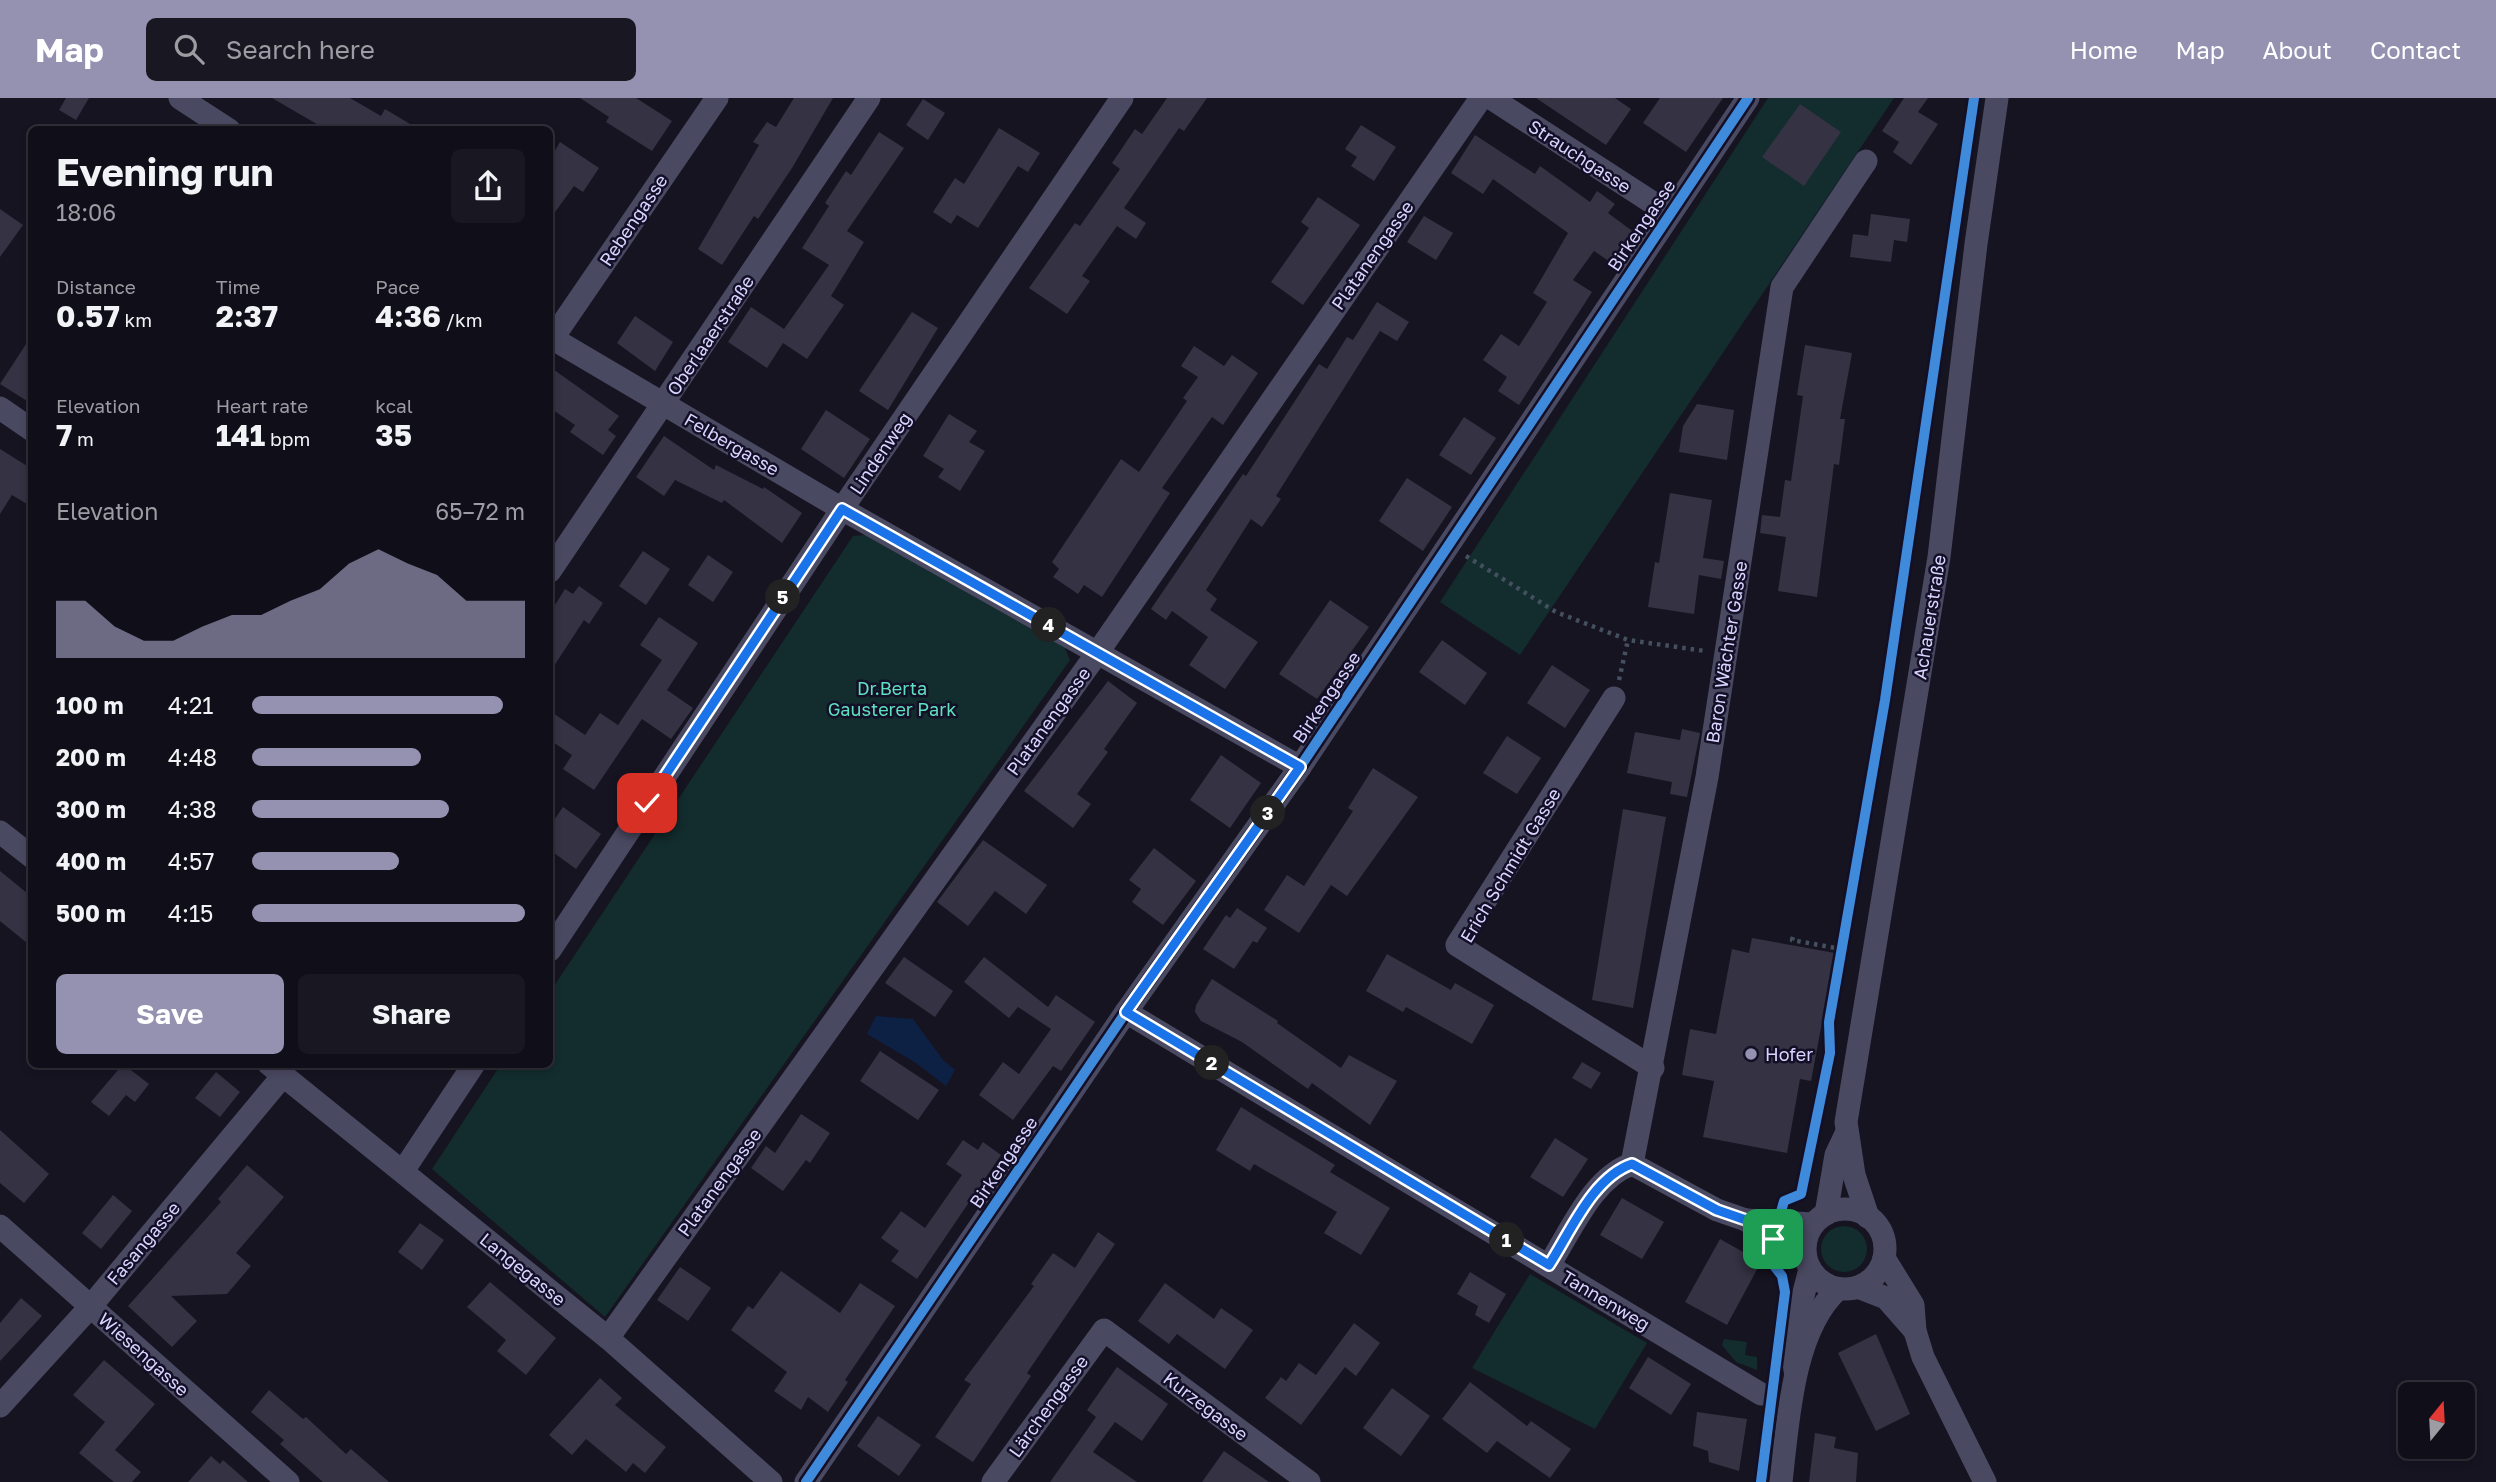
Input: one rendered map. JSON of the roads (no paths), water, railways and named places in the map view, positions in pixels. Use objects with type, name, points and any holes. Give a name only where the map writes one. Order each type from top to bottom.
[{"type":"street","name":"Oberlaaerstraße","points":[[553,567],[869,98]]},
{"type":"street","name":"Lindenweg","points":[[553,945],[842,509],[1122,98]]},
{"type":"street","name":"Platanengasse","points":[[608,1338],[1098,652],[1481,98]]},
{"type":"street","name":"Strauchgasse","points":[[1491,98],[1670,214]]},
{"type":"street","name":"Birkengasse","points":[[806,1482],[1126,1012],[1300,767],[1748,98]]},
{"type":"street","name":"Achauerstraße","points":[[1820,1219],[1836,1155],[1846,1134],[1939,557],[1976,244],[1997,98]]},
{"type":"street","name":"Rebengasse","points":[[553,334],[707,101]]},
{"type":"street","points":[[195,102],[224,126]]},
{"type":"street","name":"Baron Wächter Gasse","points":[[1632,1164],[1653,1068],[1707,777],[1782,287],[1866,161]]},
{"type":"street","name":"Felbergasse","points":[[553,341],[842,509],[1300,767]]},
{"type":"street","points":[[0,408],[28,427]]},
{"type":"street","name":"Erich Schmidt Gasse","points":[[1614,698],[1457,945],[1653,1068]]},
{"type":"street","points":[[0,832],[28,854]]},
{"type":"street","name":"Tannenweg","points":[[1126,1012],[1761,1394]]},
{"type":"street","points":[[403,1171],[471,1068]]},
{"type":"street","name":"Langegasse","points":[[276,1070],[608,1338],[771,1482]]},
{"type":"street","name":"Fasangasse","points":[[0,1406],[91,1306],[276,1070]]},
{"type":"street","name":"Achauerstraße","points":[[1846,1134],[1854,1175],[1868,1217]]},
{"type":"street","points":[[1549,1265],[1600,1186],[1615,1169],[1632,1164],[1717,1210],[1746,1220],[1807,1262],[1819,1280],[1886,1298],[1915,1331]]},
{"type":"street","points":[[1746,1220],[1820,1219],[1846,1209],[1868,1217],[1882,1235],[1884,1258],[1913,1305],[1915,1331],[1923,1357],[1985,1482]]},
{"type":"street","points":[[1795,1370],[1791,1343],[1807,1262],[1805,1240],[1820,1219]]},
{"type":"street","name":"Wiesengasse","points":[[0,1226],[288,1482]]},
{"type":"street","points":[[1781,1482],[1795,1370],[1820,1310],[1848,1288],[1872,1279],[1884,1258]]},
{"type":"street","name":"Lärchengasse","points":[[993,1482],[1104,1330]]},
{"type":"street","name":"Kurzegasse","points":[[1104,1330],[1309,1482]]},
{"type":"water","points":[[876,1016],[913,1019],[943,1060],[955,1070],[946,1086],[916,1063],[867,1034]]},
{"type":"place","name":"Hofer","points":[[1751,1054]]},
{"type":"park label","name":"Dr.Berta Gausterer Park","points":[[892,698]]}]
